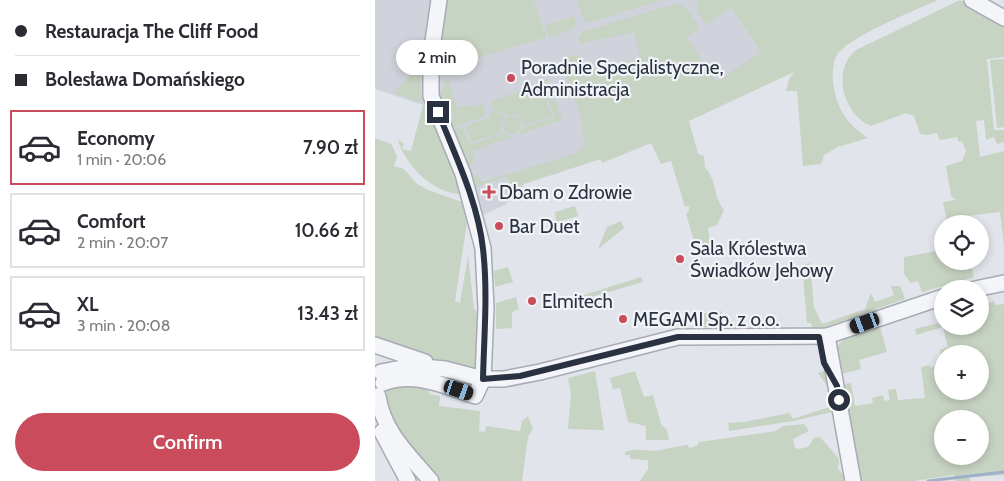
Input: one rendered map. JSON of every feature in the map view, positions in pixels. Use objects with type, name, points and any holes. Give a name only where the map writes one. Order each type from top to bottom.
[{"type":"street","points":[[378,383],[400,377],[415,378],[442,384],[475,396],[483,379],[486,308],[483,248],[463,174],[431,96],[431,55],[439,0]]},
{"type":"street","points":[[972,0],[1004,18]]},
{"type":"street","points":[[989,286],[1004,283]]},
{"type":"street","points":[[375,345],[445,369],[483,379],[527,375],[678,337],[823,337],[934,300]]},
{"type":"street","points":[[823,337],[837,386],[853,481]]},
{"type":"street","points":[[378,383],[412,366],[445,369]]},
{"type":"street","points":[[378,383],[383,420],[431,481]]},
{"type":"street","points":[[375,423],[408,481]]},
{"type":"shaded area","points":[[375,0],[792,0],[795,71],[600,159],[524,184],[505,205],[467,222],[459,190],[409,158],[423,105],[375,89]]},
{"type":"green space","points":[[444,0],[534,0],[546,37],[452,66],[437,59]]},
{"type":"green space","points":[[577,0],[662,0],[590,22],[584,21]]},
{"type":"green space","points":[[698,0],[938,0],[868,32],[854,40],[837,55],[833,76],[834,89],[839,105],[850,123],[868,138],[838,147],[824,155],[821,164],[803,166],[797,91],[786,91],[789,79],[794,72],[689,121],[698,154],[704,156],[705,168],[709,172],[720,205],[724,210],[717,225],[708,228],[711,250],[701,253],[697,240],[694,241],[686,214],[689,211],[689,206],[685,207],[671,161],[661,164],[651,143],[602,163],[600,159],[524,184],[515,193],[507,177],[476,187],[472,176],[478,175],[482,182],[574,154],[584,146],[581,117],[562,67],[563,57],[579,54],[586,71],[640,58],[634,32],[580,44],[578,38],[582,32],[678,3],[686,8],[700,28],[687,38],[716,82],[761,52],[732,8],[706,25],[697,11]]},
{"type":"green space","points":[[960,0],[1004,25],[1004,57],[987,59],[994,130],[1004,130],[1004,142],[997,144],[994,137],[986,140],[984,120],[976,121],[980,157],[1004,151],[1004,246],[1000,212],[975,215],[946,215],[943,202],[956,200],[951,196],[946,166],[962,161],[966,151],[962,141],[959,142],[957,137],[940,140],[937,133],[920,134],[914,116],[906,113],[871,126],[853,112],[847,102],[842,80],[848,59],[856,50]]},
{"type":"green space","points":[[574,16],[576,24],[573,30],[549,37],[545,25]]},
{"type":"green space","points":[[1004,59],[1004,127],[997,128],[990,60]]},
{"type":"green space","points":[[418,68],[422,75],[420,84],[422,103],[393,93]]},
{"type":"green space","points":[[448,78],[457,108],[467,105],[469,108],[482,103],[486,116],[451,128],[449,121],[454,119],[451,112],[445,113],[441,100],[443,87]]},
{"type":"green space","points":[[548,79],[554,97],[546,101],[552,116],[524,125],[518,115],[507,115],[493,109],[491,101],[542,84],[541,81]]},
{"type":"green space","points":[[555,99],[562,120],[519,135],[524,127],[554,117],[549,101]]},
{"type":"green space","points":[[425,101],[462,188],[459,190],[460,194],[440,189],[430,183],[414,168],[402,149],[411,151]]},
{"type":"green space","points":[[494,111],[505,116],[500,126],[502,132],[471,142],[466,126],[491,117],[490,112]]},
{"type":"green space","points":[[508,116],[516,116],[521,121],[519,132],[508,134],[503,129],[503,121]]},
{"type":"green space","points":[[463,127],[470,145],[503,133],[513,137],[473,151],[474,162],[468,167],[453,131]]},
{"type":"green space","points":[[375,138],[391,144],[397,156],[394,166],[404,169],[417,184],[462,202],[467,222],[455,301],[460,303],[468,256],[474,309],[481,317],[480,362],[471,371],[464,371],[375,337]]},
{"type":"green space","points":[[398,140],[404,143],[402,149]]},
{"type":"green space","points":[[575,206],[578,216],[556,223],[555,212]]},
{"type":"green space","points":[[621,221],[624,228],[598,249],[607,227]]},
{"type":"green space","points":[[934,251],[934,270],[972,270],[974,277],[964,280],[934,280],[934,289],[922,292],[918,281],[910,283],[904,273],[904,257]]},
{"type":"green space","points":[[810,263],[814,307],[822,324],[865,309],[871,293],[875,302],[894,295],[891,286],[900,286],[905,299],[822,328],[812,328],[811,323],[807,323],[803,276],[806,275],[805,264]]},
{"type":"green space","points":[[508,267],[513,282],[495,287],[494,271]]},
{"type":"green space","points":[[641,277],[643,282],[571,303],[571,299]]},
{"type":"green space","points":[[516,297],[519,309],[512,312],[512,328],[496,329],[496,303]]},
{"type":"green space","points":[[994,301],[995,305],[1004,304],[1004,475],[970,477],[970,481],[956,481],[954,475],[913,481],[861,481],[844,384],[851,383],[855,406],[873,403],[872,398],[883,395],[884,401],[890,400],[888,390],[896,389],[898,400],[925,398],[921,367],[929,365],[930,368],[934,366],[934,400],[989,400],[989,345],[948,345],[945,335],[989,335],[989,302]]},
{"type":"green space","points":[[721,311],[724,327],[700,327],[698,314]]},
{"type":"green space","points":[[934,324],[934,330],[916,335],[915,329]]},
{"type":"green space","points":[[880,327],[887,352],[859,360],[861,369],[842,374],[837,347],[844,339]]},
{"type":"green space","points":[[595,371],[604,430],[568,429],[571,394],[568,378]]},
{"type":"green space","points":[[635,371],[644,397],[653,395],[661,424],[667,430],[669,440],[646,440],[646,426],[628,422],[620,388],[613,389],[610,378]]},
{"type":"green space","points":[[824,371],[831,380],[836,411],[793,421],[729,431],[728,423],[744,422],[789,413],[793,419],[832,406],[830,390],[818,373]]},
{"type":"green space","points":[[428,385],[429,394],[440,396],[439,406],[480,411],[479,431],[485,432],[486,426],[520,431],[522,421],[528,416],[533,429],[528,437],[522,481],[441,481],[396,435],[385,399],[388,386]]},
{"type":"green space","points":[[804,424],[809,431],[793,439],[795,448],[808,447],[814,438],[820,437],[839,459],[838,469],[844,476],[843,481],[640,481],[648,469],[648,460],[630,459],[630,455],[625,455],[625,452],[634,450],[656,450],[688,445],[689,448],[697,446],[699,442],[776,431],[783,426]]},
{"type":"waterway","points":[[928,481],[1004,472]]},
{"type":"place","name":"Poradnie Specjalistyczne, Administracja","points":[[511,78]]},
{"type":"place","name":"Dbam o Zdrowie","points":[[489,192]]},
{"type":"place","name":"Bar Duet","points":[[499,226]]},
{"type":"place","name":"Sala Królestwa Świadków Jehowy","points":[[680,259]]},
{"type":"place","name":"Elmitech","points":[[532,301]]},
{"type":"place","name":"MEGAMI Sp. z o.o.","points":[[623,319]]},
{"type":"route","points":[[438,112],[472,201],[483,248],[486,308],[483,379],[497,379],[540,372],[678,337],[819,337],[824,363],[837,386],[839,400]]}]
